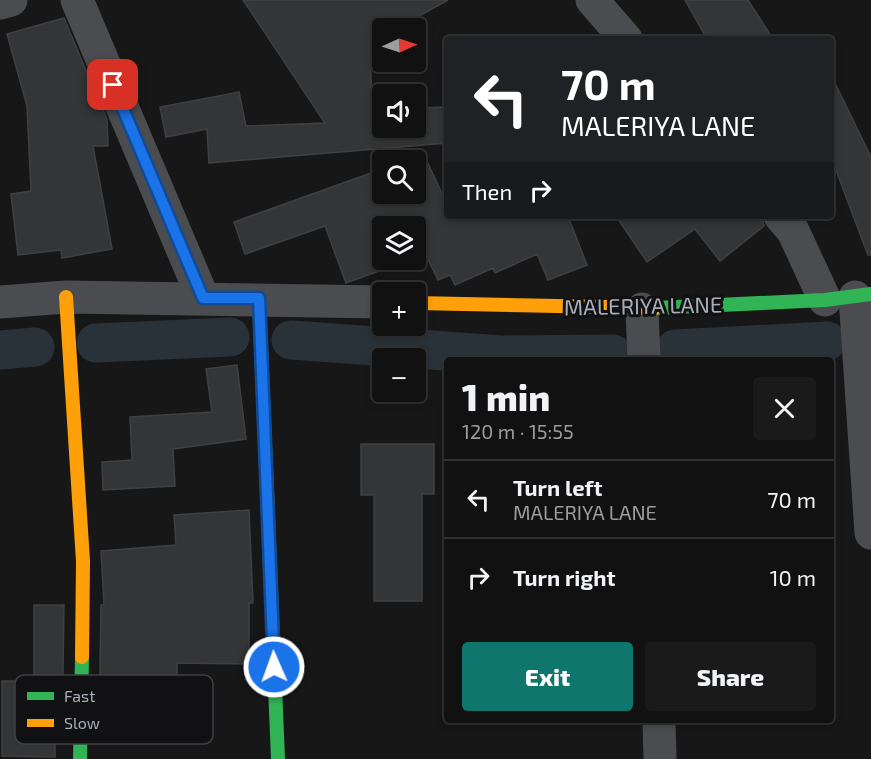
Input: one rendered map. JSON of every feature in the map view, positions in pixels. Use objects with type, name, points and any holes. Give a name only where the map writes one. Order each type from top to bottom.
[{"type":"street","points":[[0,3],[11,0]]},
{"type":"street","points":[[77,0],[203,298]]},
{"type":"street","points":[[592,0],[623,36]]},
{"type":"street","points":[[783,219],[850,297],[871,533]]},
{"type":"street","points":[[66,297],[83,561],[81,675]]},
{"type":"street","points":[[0,302],[66,297],[259,298],[372,302]]},
{"type":"street","name":"MALERIYA LANE","points":[[426,303],[642,309],[850,297]]},
{"type":"street","points":[[259,298],[278,759]]},
{"type":"street","points":[[642,309],[644,357]]},
{"type":"street","points":[[659,723],[660,759]]},
{"type":"street","points":[[80,744],[80,759]]},
{"type":"building","points":[[243,0],[448,0],[415,18],[372,18],[372,42],[370,43],[372,138],[426,138],[426,108],[444,107],[444,143],[209,163],[207,129],[166,137],[160,107],[239,92],[246,126],[325,123]]},
{"type":"building","points":[[685,0],[748,0],[771,36],[705,36]]},
{"type":"building","points":[[64,18],[87,73],[97,110],[103,109],[107,120],[108,146],[93,146],[112,249],[62,258],[61,250],[18,255],[11,194],[31,191],[27,106],[7,34]]},
{"type":"building","points":[[834,81],[871,157],[871,255],[868,255],[834,165]]},
{"type":"building","points":[[426,159],[444,198],[444,219],[569,219],[587,265],[548,280],[537,254],[495,273],[493,268],[455,285],[450,275],[438,280],[426,255],[426,216],[372,216],[372,270],[382,270],[346,283],[325,226],[245,254],[234,222],[372,173],[372,204],[426,204]]},
{"type":"building","points":[[618,219],[763,219],[764,226],[720,261],[695,229],[647,262]]},
{"type":"building","points":[[237,365],[246,439],[173,449],[175,486],[103,490],[102,462],[132,460],[130,417],[212,412],[206,369]]},
{"type":"building","points":[[361,444],[434,444],[434,494],[422,494],[422,601],[374,601],[374,495],[361,495]]},
{"type":"building","points":[[249,510],[253,603],[249,603],[249,664],[177,663],[177,675],[100,675],[101,605],[104,605],[101,551],[176,545],[174,515]]},
{"type":"building","points":[[34,605],[64,605],[63,675],[34,675]]},
{"type":"building","points":[[2,681],[15,681],[15,744],[55,744],[55,757],[2,756]]},
{"type":"waterway","points":[[96,343],[230,337]]},
{"type":"waterway","points":[[291,340],[501,355],[613,354]]},
{"type":"waterway","points":[[675,349],[827,341]]},
{"type":"waterway","points":[[0,350],[35,347]]},
{"type":"traffic: fast","points":[[655,308],[825,300],[871,294]]},
{"type":"traffic: fast","points":[[259,298],[278,759]]},
{"type":"traffic: fast","points":[[82,657],[82,675]]},
{"type":"traffic: fast","points":[[80,744],[80,759]]},
{"type":"traffic: slow","points":[[66,297],[83,561],[82,657]]},
{"type":"traffic: slow","points":[[426,303],[655,308]]},
{"type":"route","points":[[113,85],[203,298],[259,298],[274,667]]}]
